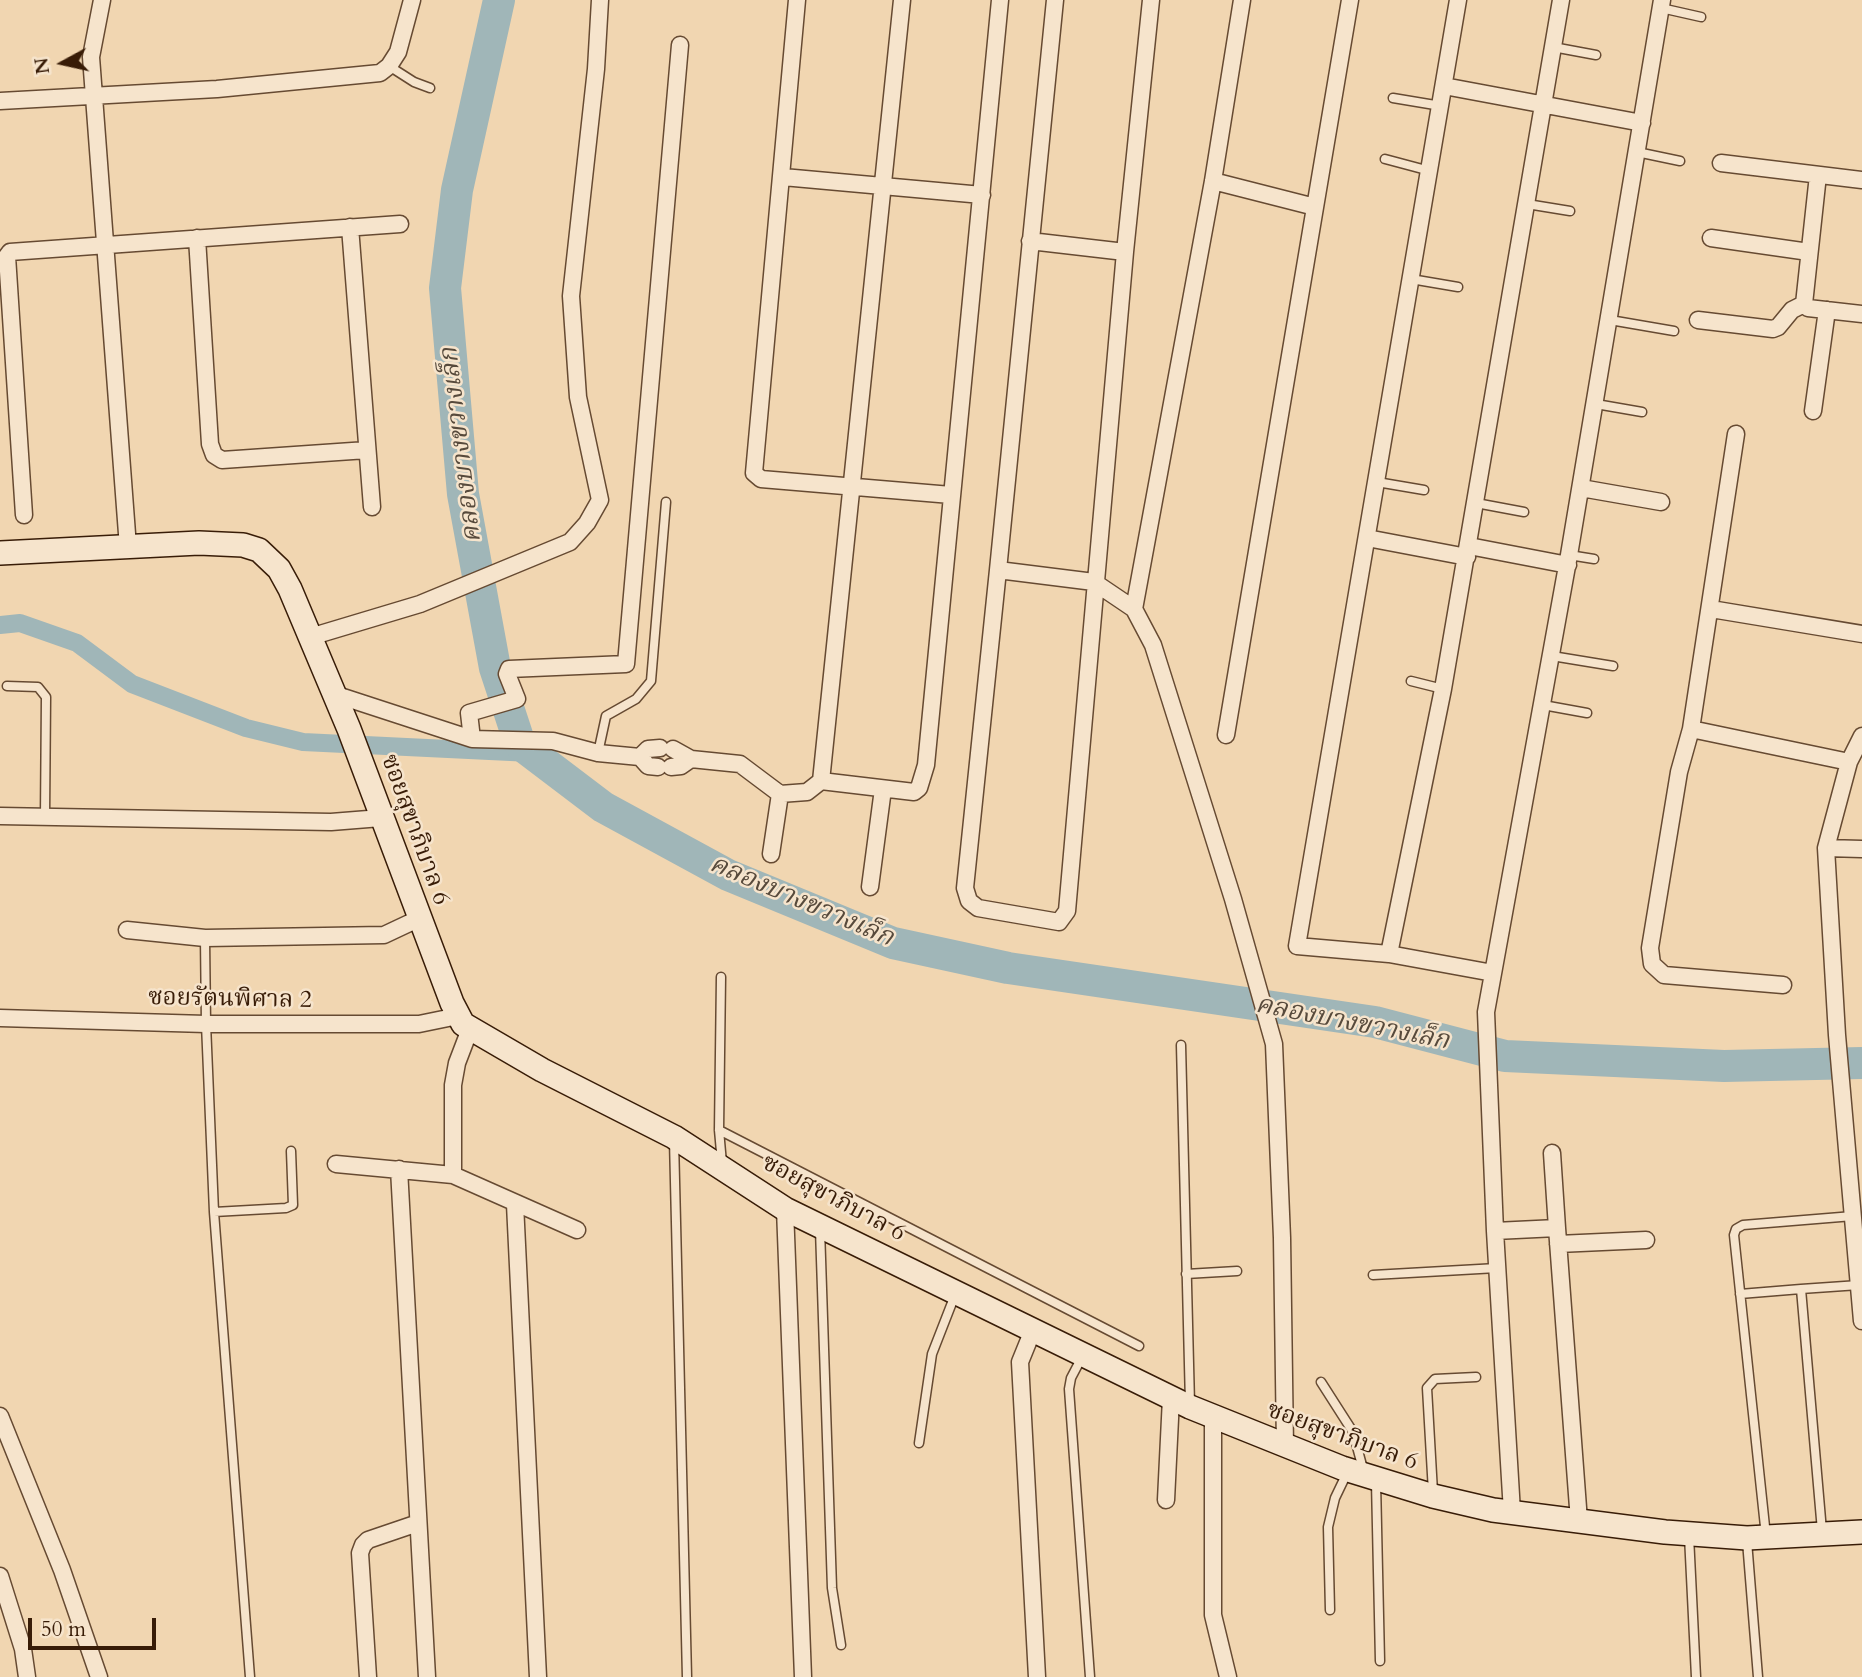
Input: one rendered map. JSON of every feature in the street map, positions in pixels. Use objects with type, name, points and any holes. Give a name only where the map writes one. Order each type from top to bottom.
[{"type":"street","points":[[102,0],[91,57],[128,547]]},
{"type":"street","points":[[0,101],[380,73],[390,66],[398,52],[412,0]]},
{"type":"street","points":[[310,637],[420,604],[570,541],[600,500],[578,397],[571,296],[596,69],[600,0]]},
{"type":"street","points":[[797,0],[783,177],[753,469],[761,478],[951,495]]},
{"type":"street","points":[[821,781],[902,0]]},
{"type":"street","points":[[640,757],[648,749],[667,748],[691,759],[740,764],[780,794],[807,792],[821,781],[914,792],[919,788],[926,765],[1000,0]]},
{"type":"street","points":[[1055,0],[965,888],[968,901],[978,908],[1059,922],[1067,911],[1094,582],[1151,0]]},
{"type":"street","points":[[1134,610],[1213,181],[1242,0]]},
{"type":"street","points":[[1226,735],[1350,0]]},
{"type":"street","points":[[1458,0],[1297,946],[1389,954],[1493,973]]},
{"type":"street","points":[[1389,954],[1468,552],[1561,0]]},
{"type":"street","points":[[1512,1512],[1495,1231],[1486,1012],[1569,560],[1661,4]]},
{"type":"street","points":[[472,738],[469,713],[514,701],[517,696],[507,674],[509,670],[626,664],[680,45]]},
{"type":"street","points":[[1444,86],[1642,123]]},
{"type":"street","points":[[1721,163],[1862,180]]},
{"type":"street","points":[[1804,304],[1818,175]]},
{"type":"street","points":[[783,177],[982,195]]},
{"type":"street","points":[[1213,181],[1315,207]]},
{"type":"street","points":[[24,514],[7,256],[15,249],[400,224]]},
{"type":"street","points":[[350,227],[372,507]]},
{"type":"street","points":[[197,238],[210,444],[214,455],[222,460],[367,450]]},
{"type":"street","points":[[1711,239],[1809,252]]},
{"type":"street","points":[[1030,241],[1125,252]]},
{"type":"street","points":[[1804,304],[1808,308],[1862,314]]},
{"type":"street","points":[[1698,320],[1773,329],[1781,324],[1792,310],[1804,304]]},
{"type":"street","points":[[1813,411],[1827,310]]},
{"type":"street","points":[[1737,433],[1691,729],[1674,799],[1650,948],[1652,964],[1664,975],[1783,985]]},
{"type":"street","points":[[1581,488],[1661,502]]},
{"type":"street","points":[[1367,538],[1468,552],[1569,560]]},
{"type":"street","name":"ซอยสุขาภิบาล 6","points":[[0,553],[199,543],[243,545],[259,550],[279,569],[310,637],[359,756],[418,919],[464,1023],[674,1137],[785,1209],[1180,1403],[1285,1447],[1433,1496],[1512,1512],[1689,1534],[1756,1537],[1862,1532]]},
{"type":"street","points":[[998,570],[1094,582],[1134,610],[1153,645],[1254,966],[1273,1044],[1282,1238],[1285,1447]]},
{"type":"street","points":[[1711,609],[1862,634]]},
{"type":"street","points":[[337,700],[472,738],[553,741],[598,753],[640,757],[648,766],[681,766],[691,759]]},
{"type":"street","points":[[1691,729],[1849,762]]},
{"type":"street","points":[[1862,736],[1849,762],[1826,848],[1837,1035],[1862,1321]]},
{"type":"street","points":[[870,887],[883,789]]},
{"type":"street","points":[[771,854],[780,794]]},
{"type":"street","points":[[0,816],[331,822],[382,818]]},
{"type":"street","points":[[1826,848],[1862,849]]},
{"type":"street","points":[[127,930],[205,938],[384,935],[418,919]]},
{"type":"street","name":"ซอยรัตนพิศาล 2","points":[[0,1018],[206,1024],[464,1023]]},
{"type":"street","points":[[453,1175],[453,1085],[464,1023]]},
{"type":"street","points":[[1552,1153],[1579,1521]]},
{"type":"street","points":[[336,1164],[453,1175],[577,1230]]},
{"type":"street","points":[[399,1169],[427,1677]]},
{"type":"street","points":[[515,1204],[538,1677]]},
{"type":"street","points":[[785,1209],[803,1677]]},
{"type":"street","points":[[1495,1231],[1646,1240]]},
{"type":"street","points":[[1033,1330],[1020,1362],[1037,1677]]},
{"type":"street","points":[[1166,1500],[1180,1403]]},
{"type":"street","points":[[0,1416],[62,1570],[99,1677]]},
{"type":"street","points":[[1213,1416],[1213,1615],[1228,1677]]},
{"type":"street","points":[[368,1677],[360,1553],[368,1540],[418,1523]]},
{"type":"street","points":[[0,1576],[4,1602],[23,1649],[27,1677]]},
{"type":"lane","points":[[1661,4],[1701,17]]},
{"type":"lane","points":[[1553,47],[1596,55]]},
{"type":"lane","points":[[390,66],[414,82],[430,88]]},
{"type":"lane","points":[[1393,98],[1441,106]]},
{"type":"lane","points":[[1637,152],[1680,161]]},
{"type":"lane","points":[[1385,159],[1430,171]]},
{"type":"lane","points":[[1527,204],[1570,211]]},
{"type":"lane","points":[[1411,279],[1458,287]]},
{"type":"lane","points":[[1610,320],[1674,331]]},
{"type":"lane","points":[[1595,404],[1642,412]]},
{"type":"lane","points":[[1377,482],[1424,490]]},
{"type":"lane","points":[[598,753],[606,716],[636,699],[651,681],[666,502]]},
{"type":"lane","points":[[1476,503],[1524,512]]},
{"type":"lane","points":[[1569,560],[1594,559]]},
{"type":"lane","points":[[1552,656],[1613,666]]},
{"type":"lane","points":[[1411,681],[1443,689]]},
{"type":"lane","points":[[7,686],[38,687],[46,697],[46,817]]},
{"type":"lane","points":[[1543,705],[1587,713]]},
{"type":"lane","points":[[205,938],[206,1024],[215,1212],[250,1677]]},
{"type":"lane","points":[[721,977],[719,1130],[723,1169]]},
{"type":"lane","points":[[1180,1403],[1185,1274],[1181,1045]]},
{"type":"lane","points":[[719,1130],[1139,1346]]},
{"type":"lane","points":[[674,1137],[687,1677]]},
{"type":"lane","points":[[215,1212],[293,1205],[291,1150]]},
{"type":"lane","points":[[1758,1677],[1756,1537],[1736,1229],[1743,1225],[1853,1216]]},
{"type":"lane","points":[[820,1226],[832,1588],[841,1645]]},
{"type":"lane","points":[[1373,1275],[1497,1268]]},
{"type":"lane","points":[[1185,1274],[1237,1271]]},
{"type":"lane","points":[[1740,1294],[1859,1285]]},
{"type":"lane","points":[[1801,1289],[1822,1534]]},
{"type":"lane","points":[[919,1443],[932,1354],[956,1292]]},
{"type":"lane","points":[[1083,1355],[1071,1378],[1069,1389],[1090,1677]]},
{"type":"lane","points":[[1433,1496],[1427,1388],[1436,1379],[1476,1377]]},
{"type":"lane","points":[[1321,1382],[1353,1432],[1363,1475],[1380,1661]]},
{"type":"lane","points":[[1330,1610],[1328,1527],[1335,1498],[1363,1475]]},
{"type":"lane","points":[[1689,1534],[1696,1677]]},
{"type":"waterway","name":"คลองบางขวางเล็ก","points":[[499,0],[457,190],[445,288],[463,494],[495,668],[520,744],[603,807],[728,875],[893,943],[1008,968],[1375,1022],[1505,1056],[1724,1066],[1862,1063]]},
{"type":"waterway","points":[[0,625],[20,623],[77,643],[132,684],[246,728],[303,742],[531,753]]}]
